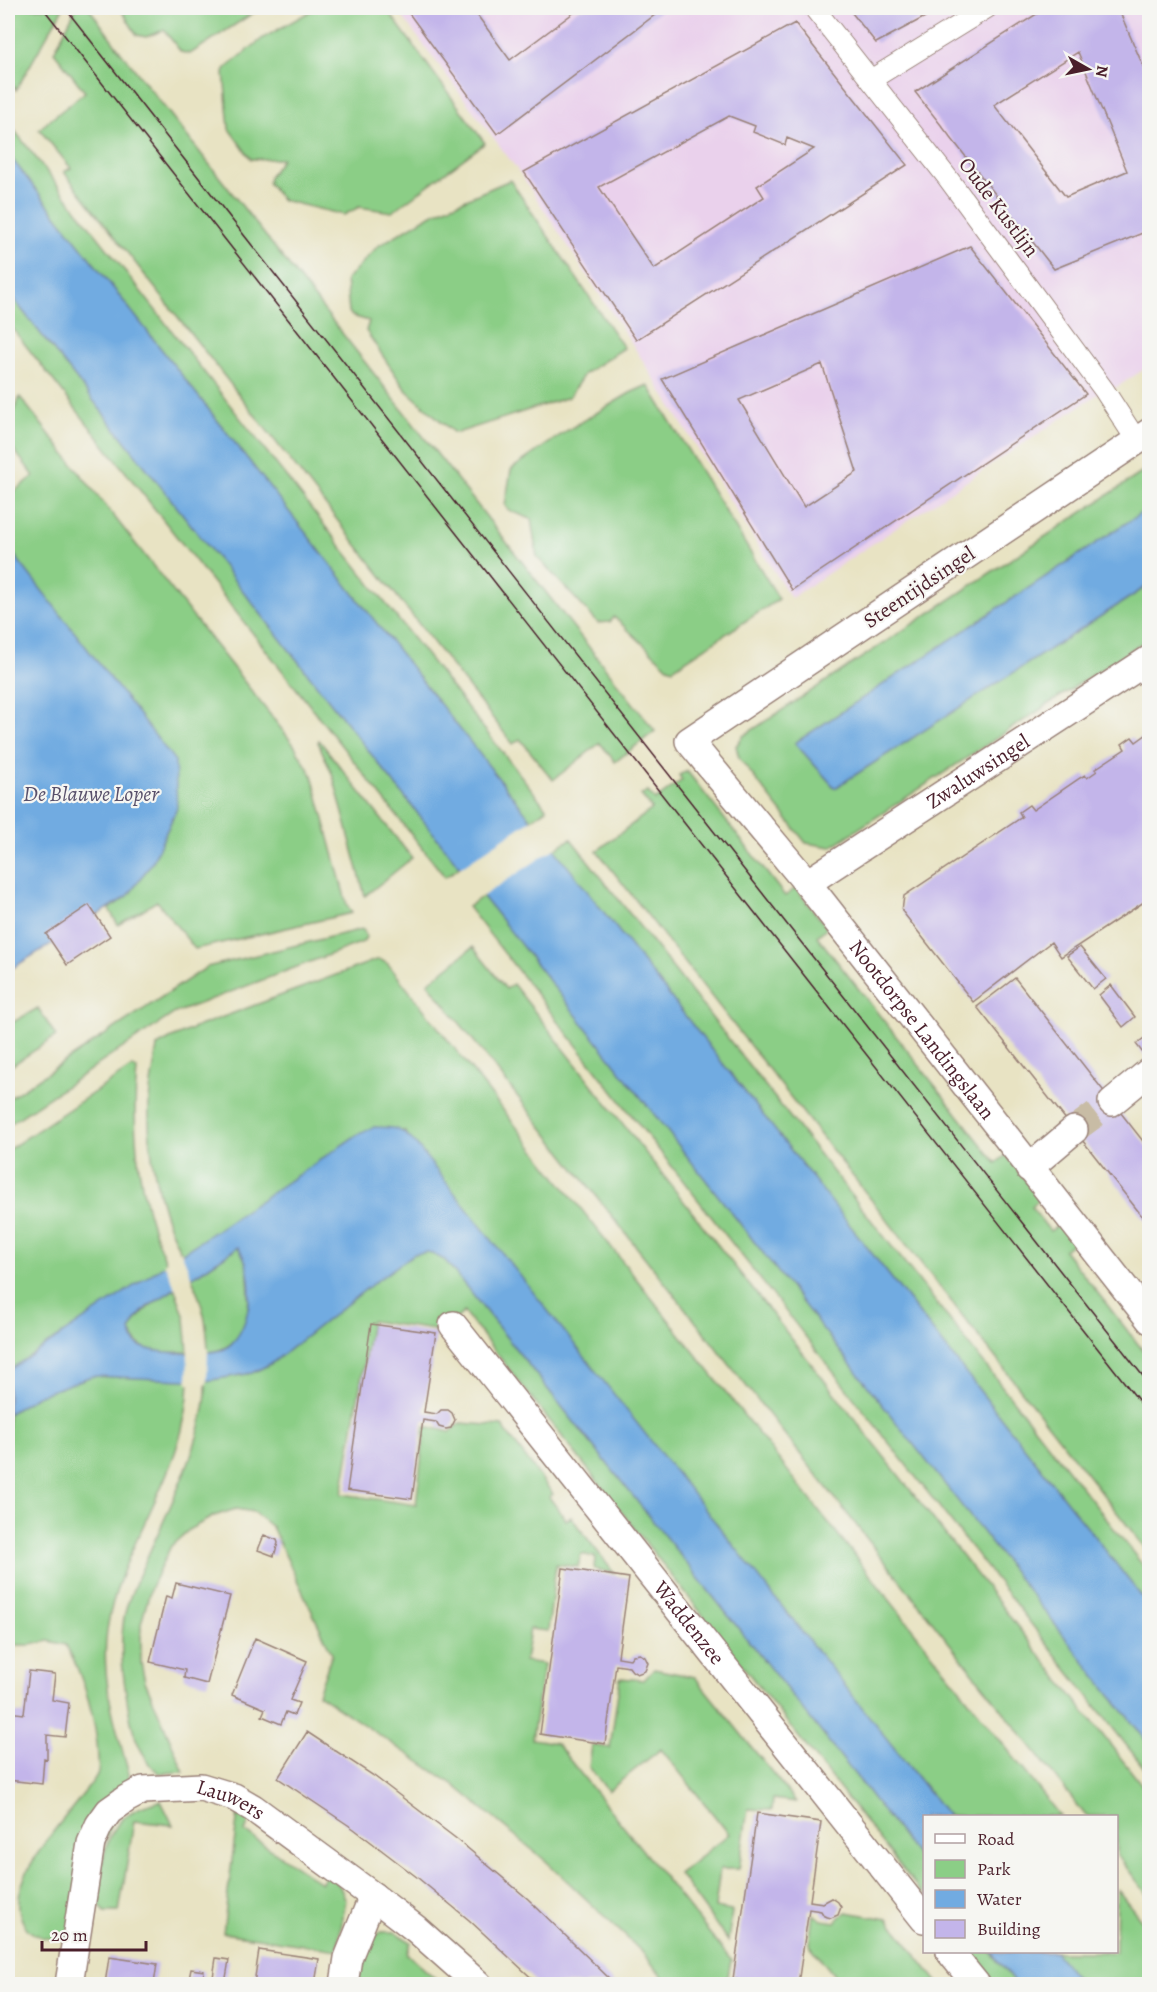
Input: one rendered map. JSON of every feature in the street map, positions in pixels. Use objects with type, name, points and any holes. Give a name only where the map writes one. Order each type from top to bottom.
[{"type":"street","name":"Oude Kustlijn","points":[[814,8],[872,79],[1104,390],[1143,437]]},
{"type":"street","points":[[872,79],[987,8]]},
{"type":"street","name":"Steentijdsingel","points":[[689,741],[1143,437]]},
{"type":"street","name":"Zwaluwsingel","points":[[807,883],[1149,659]]},
{"type":"street","name":"Nootdorpse Landingslaan","points":[[689,741],[807,883],[1149,1320]]},
{"type":"street","points":[[1112,1102],[1149,1071]]},
{"type":"street","points":[[1029,1168],[1074,1130]]},
{"type":"street","name":"Waddenzee","points":[[453,1325],[923,1918]]},
{"type":"street","name":"Lauwers","points":[[69,1984],[91,1842],[99,1825],[109,1811],[143,1790],[201,1787],[234,1797],[253,1808],[374,1896],[416,1929],[478,1984]]},
{"type":"street","points":[[344,1984],[348,1958],[374,1896]]},
{"type":"street","points":[[951,1953],[976,1984]]},
{"type":"shaded area","points":[[396,8],[1148,8],[1150,12],[1149,366],[1117,387],[1104,390],[791,598],[631,342],[520,173]]},
{"type":"green space","points":[[8,8],[63,8],[16,90],[8,79]]},
{"type":"green space","points":[[76,8],[89,8],[121,52],[655,731],[615,762],[600,743],[553,780],[520,739],[513,744],[64,172],[71,168],[39,129],[85,92],[54,52]]},
{"type":"green space","points":[[120,8],[261,8],[190,54],[181,52],[164,30],[146,37],[137,35]]},
{"type":"green space","points":[[316,8],[386,8],[485,143],[392,212],[359,207],[344,215],[282,200],[268,183],[269,177],[282,159],[251,159],[229,129],[224,72],[226,68],[263,38]]},
{"type":"green space","points":[[11,126],[547,809],[531,820],[8,154],[8,132]]},
{"type":"green space","points":[[510,180],[624,348],[584,374],[569,397],[457,433],[453,432],[405,389],[366,331],[369,321],[352,316],[349,312],[346,280],[378,246],[432,214]]},
{"type":"green space","points":[[8,292],[460,867],[445,877],[8,323]]},
{"type":"green space","points":[[648,385],[779,599],[673,669],[668,667],[614,617],[610,622],[598,623],[537,557],[531,519],[508,510],[505,505],[513,468],[568,430],[630,393]]},
{"type":"green space","points":[[20,397],[294,745],[312,775],[347,905],[352,913],[195,949],[157,901],[118,925],[109,909],[128,896],[153,861],[177,808],[80,642],[8,547],[8,496],[34,476],[8,442],[8,427]]},
{"type":"green space","points":[[1149,468],[1149,508],[795,743],[835,788],[1149,585],[1149,638],[831,847],[806,843],[739,758],[736,746],[743,736]]},
{"type":"green space","points":[[319,740],[412,858],[365,896],[333,776]]},
{"type":"green space","points":[[687,771],[785,896],[796,888],[827,928],[817,936],[996,1163],[1006,1155],[1040,1199],[1031,1207],[1050,1231],[1060,1224],[1074,1242],[1064,1250],[1149,1358],[1149,1553],[597,851],[652,809],[641,795],[648,792],[655,800],[682,780],[679,775]]},
{"type":"green space","points":[[571,839],[1149,1573],[1149,1606],[554,849]]},
{"type":"green space","points":[[483,896],[1149,1744],[1149,1774],[468,907]]},
{"type":"green space","points":[[363,929],[366,937],[363,942],[175,1013],[8,1125],[8,1099],[207,967]]},
{"type":"green space","points":[[473,947],[506,989],[513,984],[1149,1794],[1149,1897],[1118,1856],[1118,1815],[1085,1815],[428,983]]},
{"type":"green space","points":[[376,960],[388,964],[1059,1815],[947,1815],[404,1131],[357,1135],[182,1254],[167,1220],[152,1160],[149,1120],[150,1088],[157,1046],[199,1026]]},
{"type":"green space","points":[[38,1008],[56,1036],[8,1068],[8,1025]]},
{"type":"green space","points":[[132,1067],[137,1069],[135,1119],[139,1169],[157,1241],[167,1264],[8,1371],[8,1150]]},
{"type":"green space","points":[[238,1247],[246,1259],[248,1268],[249,1290],[244,1326],[239,1336],[231,1344],[208,1352],[204,1314],[192,1278]]},
{"type":"green space","points":[[428,1252],[445,1260],[864,1786],[923,1864],[923,1895],[464,1312],[442,1331],[371,1321],[342,1494],[416,1505],[425,1426],[450,1432],[461,1423],[502,1426],[553,1494],[549,1497],[566,1520],[571,1517],[614,1573],[594,1569],[595,1557],[581,1554],[578,1567],[556,1564],[548,1631],[530,1629],[525,1661],[544,1664],[532,1739],[556,1743],[731,1960],[727,1982],[740,1984],[669,1984],[642,1952],[547,1862],[454,1785],[318,1694],[332,1654],[272,1527],[253,1512],[236,1509],[214,1516],[190,1529],[171,1546],[151,1587],[141,1624],[141,1663],[145,1681],[184,1772],[158,1773],[151,1765],[136,1739],[131,1720],[123,1667],[123,1624],[131,1593],[194,1448],[201,1424],[206,1381],[252,1373],[272,1363],[414,1254]]},
{"type":"green space","points":[[175,1289],[185,1318],[188,1352],[162,1352],[146,1349],[134,1339],[130,1331],[144,1312]]},
{"type":"green space","points":[[92,1376],[189,1380],[186,1413],[178,1445],[125,1567],[114,1598],[107,1630],[105,1648],[107,1685],[129,1782],[64,1940],[39,1936],[29,1931],[22,1920],[19,1905],[21,1889],[36,1855],[97,1775],[97,1744],[88,1700],[66,1645],[49,1641],[30,1645],[8,1645],[8,1414],[37,1396]]},
{"type":"green space","points":[[654,1669],[695,1677],[796,1802],[773,1799],[772,1810],[748,1809],[739,1869],[720,1869],[715,1908],[732,1911],[728,1941],[679,1874],[729,1834],[661,1749],[608,1791],[589,1767],[592,1745],[610,1748],[620,1678],[644,1680]]},
{"type":"green space","points":[[161,1801],[173,1825],[134,1821],[119,1912],[105,1912],[98,1902],[103,1861],[110,1836],[126,1815]]},
{"type":"green space","points":[[238,1812],[249,1821],[245,1832],[321,1883],[327,1874],[339,1885],[346,1900],[337,1950],[223,1933]]},
{"type":"green space","points":[[1118,1890],[1149,1930],[1149,1984],[1081,1984],[1056,1953],[1118,1953]]},
{"type":"green space","points":[[846,1912],[888,1919],[938,1983],[841,1984],[809,1944],[813,1914],[822,1920],[835,1922]]},
{"type":"green space","points":[[381,1932],[395,1932],[411,1942],[407,1954],[442,1984],[358,1984],[363,1952],[368,1941]]},
{"type":"green space","points":[[969,1953],[991,1953],[1016,1984],[994,1984]]},
{"type":"water","points":[[8,154],[1149,1606],[1149,1744],[8,292]]},
{"type":"water","points":[[1149,508],[1149,585],[835,788],[795,743]]},
{"type":"water","name":"De Blauwe Loper","points":[[8,547],[175,761],[177,808],[153,861],[128,896],[8,971]]},
{"type":"water","points":[[374,1127],[401,1131],[415,1143],[947,1815],[923,1815],[923,1864],[864,1786],[445,1260],[428,1252],[414,1254],[272,1363],[252,1373],[206,1381],[92,1376],[37,1396],[8,1414],[8,1371],[357,1135]],"holes":[[[238,1247],[248,1271],[247,1314],[242,1328],[226,1348],[219,1351],[180,1353],[153,1350],[135,1342],[130,1331],[137,1318],[147,1307]]]},
{"type":"water","points":[[992,1953],[1056,1953],[1081,1984],[1016,1984]]},
{"type":"pier","points":[[534,818],[557,847],[480,898],[458,869]]},
{"type":"pier","points":[[181,1251],[193,1280],[177,1292],[164,1263]]},
{"type":"pier","points":[[188,1349],[208,1349],[207,1384],[187,1383]]},
{"type":"building","points":[[405,8],[472,8],[510,60],[580,8],[664,8],[497,134]]},
{"type":"building","points":[[848,8],[942,8],[876,43]]},
{"type":"building","points":[[1046,8],[1118,8],[1150,82],[1150,230],[1054,269],[915,92]],"holes":[[[1078,52],[1127,171],[1066,197],[994,105]]]},
{"type":"building","points":[[795,23],[907,165],[636,340],[524,172]],"holes":[[[729,116],[755,126],[753,132],[785,145],[787,138],[814,149],[757,186],[764,197],[654,269],[599,187]]]},
{"type":"building","points":[[970,246],[1086,394],[792,590],[662,379]],"holes":[[[822,364],[857,472],[804,507],[739,400]]]},
{"type":"building","points":[[1150,732],[1150,898],[1061,957],[1051,942],[973,1002],[902,911],[904,896],[1022,817],[1019,812],[1029,805],[1033,810],[1085,775],[1087,778],[1097,771],[1095,769],[1125,749],[1122,744],[1132,737],[1136,742]]},
{"type":"building","points":[[89,905],[110,936],[67,965],[46,934]]},
{"type":"building","points":[[1080,947],[1106,979],[1093,989],[1067,956]]},
{"type":"building","points":[[1015,978],[1150,1150],[1150,1226],[977,1007]]},
{"type":"building","points":[[1111,985],[1135,1017],[1123,1027],[1099,995]]},
{"type":"building","points":[[1150,1034],[1150,1054],[1146,1057],[1136,1044]]},
{"type":"building","points":[[371,1324],[436,1333],[424,1412],[437,1414],[441,1410],[448,1410],[455,1420],[451,1428],[446,1429],[439,1427],[436,1422],[423,1420],[412,1499],[347,1490]]},
{"type":"building","points":[[264,1535],[277,1540],[274,1556],[258,1550]]},
{"type":"building","points":[[563,1568],[629,1578],[618,1657],[630,1659],[633,1655],[640,1654],[648,1663],[645,1671],[637,1674],[629,1667],[616,1665],[605,1744],[540,1734]]},
{"type":"building","points":[[176,1583],[230,1596],[207,1684],[184,1678],[185,1670],[150,1662],[166,1596],[172,1598]]},
{"type":"building","points":[[255,1638],[307,1661],[290,1700],[299,1703],[294,1715],[286,1712],[281,1724],[262,1716],[265,1709],[232,1695]]},
{"type":"building","points":[[29,1671],[55,1674],[52,1700],[69,1703],[65,1737],[47,1735],[47,1759],[44,1758],[42,1784],[8,1780],[8,1712],[24,1714]]},
{"type":"building","points":[[307,1732],[374,1776],[458,1840],[528,1899],[615,1984],[538,1984],[469,1920],[418,1878],[354,1829],[278,1778]]},
{"type":"building","points":[[757,1813],[821,1822],[810,1901],[823,1903],[832,1898],[841,1907],[838,1915],[831,1918],[824,1916],[821,1911],[809,1909],[798,1984],[771,1984],[733,1979]]},
{"type":"building","points":[[259,1950],[319,1959],[315,1984],[254,1984]]},
{"type":"building","points":[[109,1957],[157,1964],[154,1984],[105,1984]]},
{"type":"building","points":[[216,1958],[229,1960],[225,1984],[212,1984]]},
{"type":"building","points":[[191,1969],[204,1971],[202,1984],[188,1984]]},
{"type":"tunnel","points":[[1074,1130],[1112,1102]]},
{"type":"tram line","points":[[43,8],[1150,1415]]},
{"type":"tram line","points":[[65,8],[1150,1385]]}]
